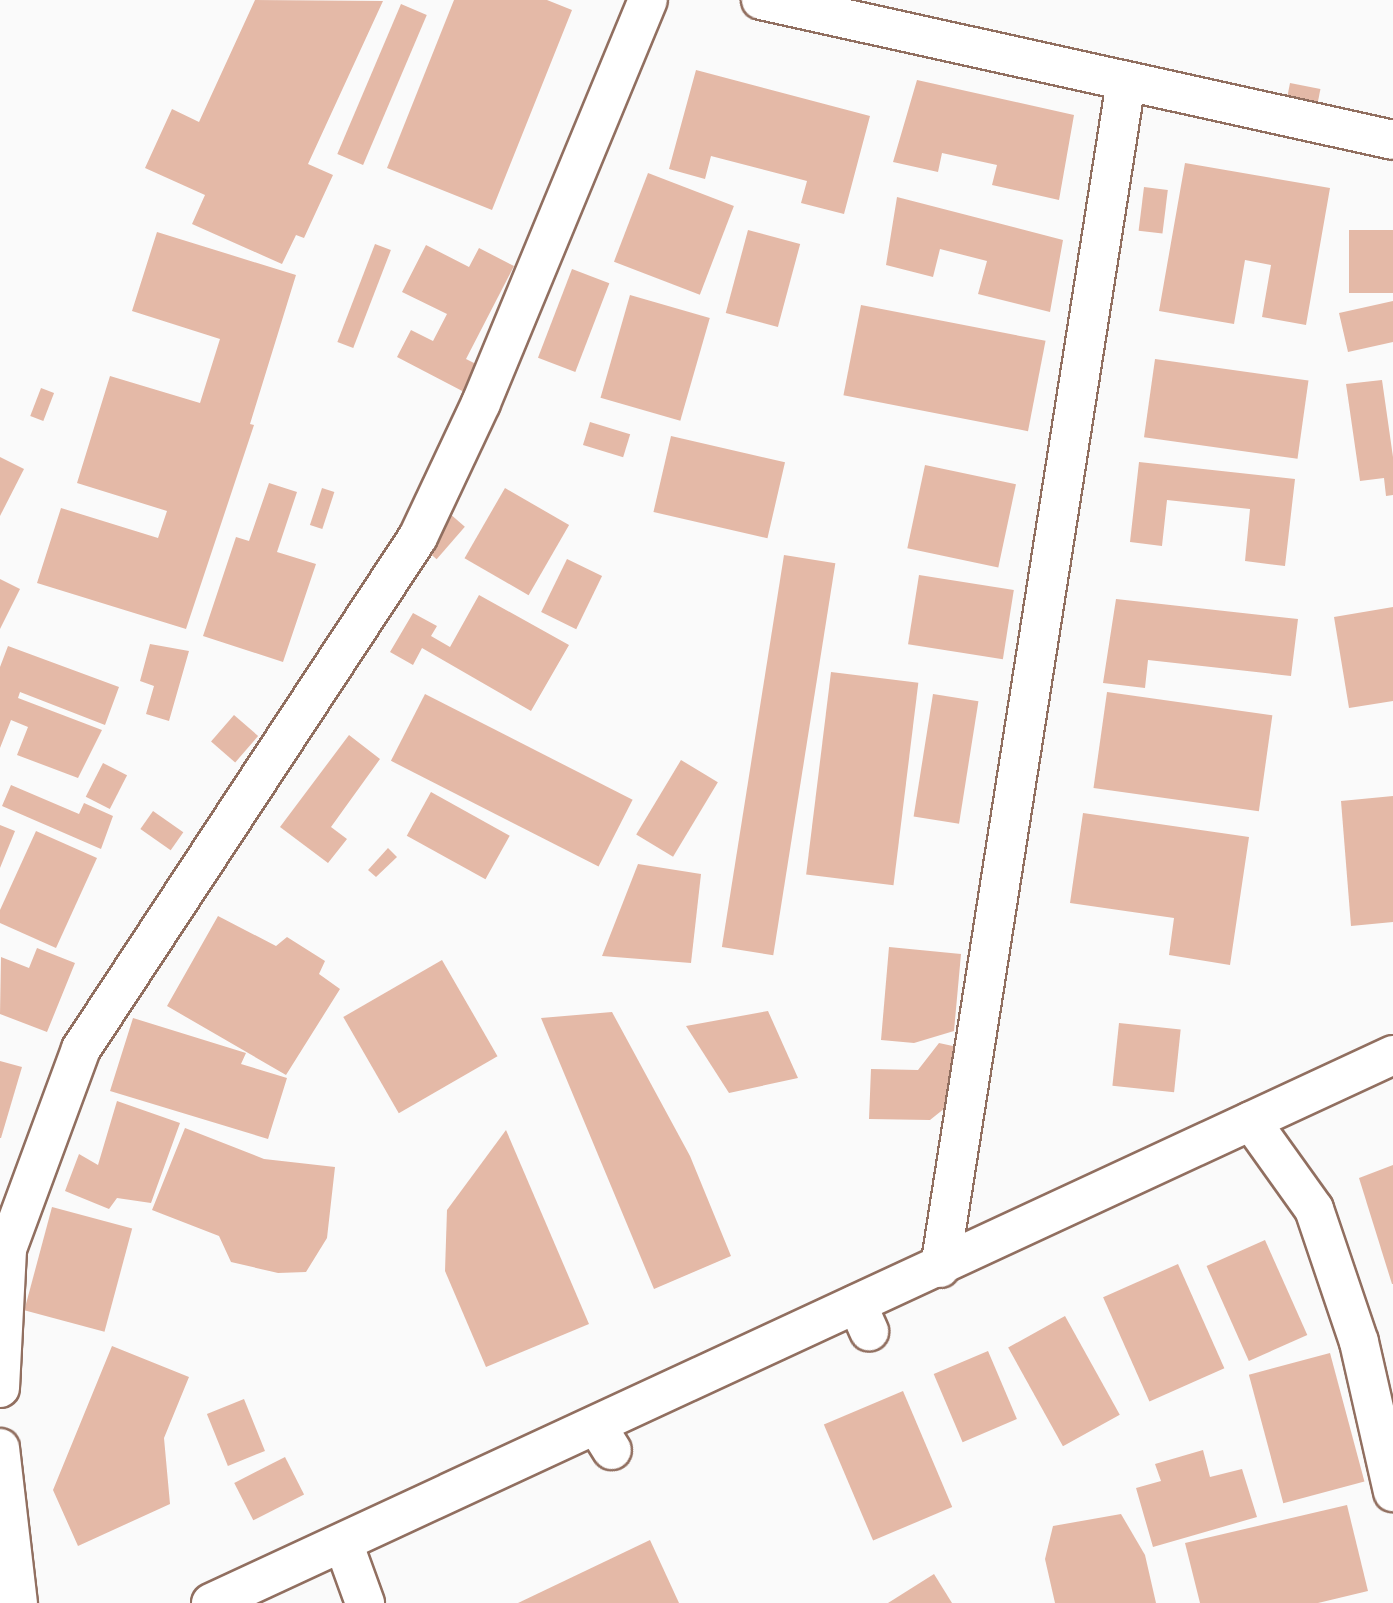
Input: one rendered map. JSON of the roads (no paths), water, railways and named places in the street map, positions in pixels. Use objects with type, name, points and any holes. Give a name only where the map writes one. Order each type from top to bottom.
[{"type":"street","points":[[0,1388],[7,1249],[81,1049],[418,537],[481,402],[648,0]]},
{"type":"street","points":[[761,0],[1393,140]]},
{"type":"street","points":[[940,1268],[1126,81]]},
{"type":"street","points":[[211,1603],[344,1545],[605,1439],[863,1318],[940,1268],[1393,1055]]},
{"type":"street","points":[[1251,1121],[1314,1209],[1359,1342],[1393,1492]]},
{"type":"street","points":[[0,1448],[18,1603]]},
{"type":"street","points":[[344,1545],[365,1603]]}]
